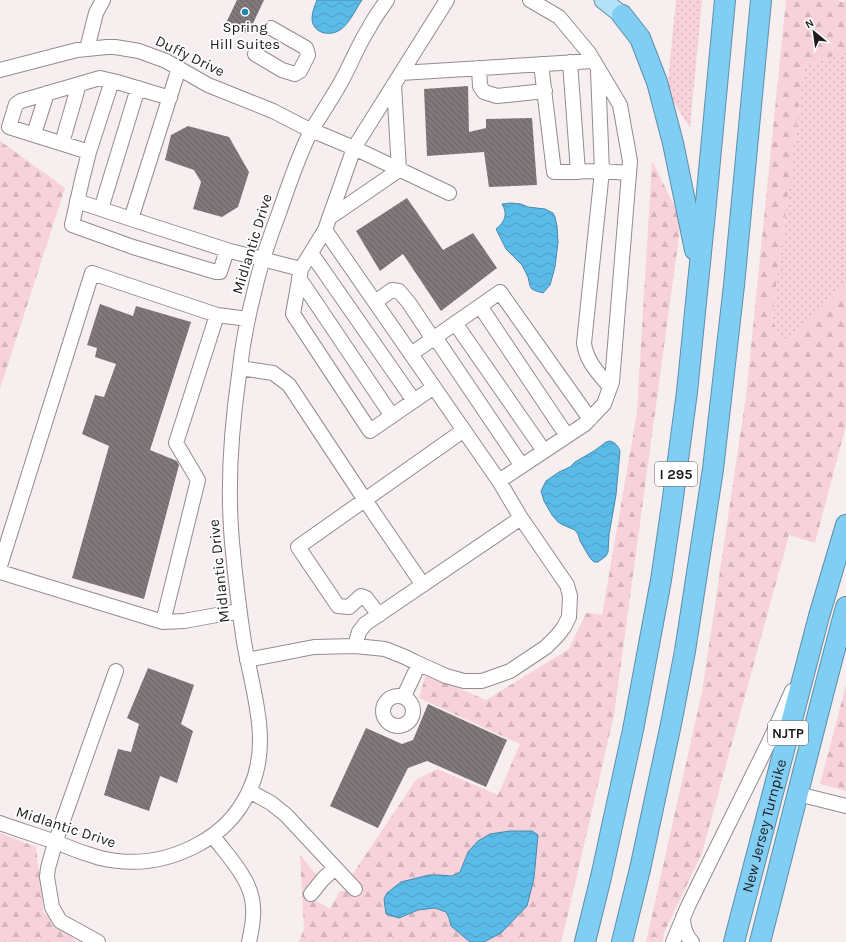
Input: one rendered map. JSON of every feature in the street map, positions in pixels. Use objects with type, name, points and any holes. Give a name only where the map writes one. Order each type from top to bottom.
[{"type":"highway","name":"I 295","points":[[585,942],[603,870],[633,730],[661,580],[682,430],[725,0]]},
{"type":"highway","name":"I 295","points":[[622,942],[640,869],[668,738],[687,636],[713,469],[734,285],[761,0]]},
{"type":"highway","points":[[622,15],[640,38],[657,82],[673,142],[699,270]]},
{"type":"highway","name":"New Jersey Turnpike","points":[[734,942],[808,656],[846,525]]},
{"type":"highway","name":"New Jersey Turnpike","points":[[760,942],[846,606]]},
{"type":"main road","points":[[603,0],[622,15]]},
{"type":"street","points":[[87,49],[96,13],[103,0]]},
{"type":"street","name":"Midlantic Drive","points":[[0,823],[98,858],[123,862],[139,862],[160,859],[185,851],[213,836],[229,821],[240,807],[249,791],[259,759],[260,735],[240,610],[232,539],[230,477],[232,438],[240,368],[248,319],[254,292],[272,230],[293,172],[312,130],[341,81],[369,28],[387,0]]},
{"type":"street","name":"Midlantic Drive","points":[[341,81],[399,0]]},
{"type":"street","points":[[434,387],[370,431],[292,314],[300,274],[327,224],[354,148],[447,0]]},
{"type":"street","points":[[499,481],[585,424],[604,404],[612,382],[630,161],[620,105],[589,53],[559,17],[530,0]]},
{"type":"street","points":[[255,54],[282,70],[295,74],[300,71],[308,55],[306,48],[271,28]]},
{"type":"street","name":"Duffy Drive","points":[[0,70],[77,50],[107,47],[131,49],[166,61],[208,85],[354,148],[449,193]]},
{"type":"street","points":[[397,79],[479,68],[570,62],[596,65]]},
{"type":"street","points":[[570,62],[578,172]]},
{"type":"street","points":[[541,64],[554,172],[602,171],[629,173]]},
{"type":"street","points":[[596,65],[602,171],[584,343],[585,352],[594,367],[610,387]]},
{"type":"street","points":[[131,219],[179,68]]},
{"type":"street","points":[[479,68],[480,86],[484,92],[497,96],[544,91]]},
{"type":"street","points":[[89,152],[9,127],[16,104],[21,101],[100,78],[170,98]]},
{"type":"street","points":[[327,224],[399,170],[397,79]]},
{"type":"street","points":[[112,81],[89,152],[72,225],[133,247],[216,272],[220,272],[227,250]]},
{"type":"street","points":[[62,143],[79,84]]},
{"type":"street","points":[[101,209],[138,88]]},
{"type":"street","points":[[34,134],[47,93]]},
{"type":"street","points":[[77,201],[227,250],[264,259],[300,274],[392,416]]},
{"type":"street","points":[[247,660],[314,647],[355,646],[385,649],[464,681],[482,681],[510,671],[546,647],[557,636],[570,617],[570,596],[567,585],[521,518],[499,481],[375,302],[327,224]]},
{"type":"street","points":[[311,253],[414,401]]},
{"type":"street","points":[[0,566],[92,272],[217,315],[248,319]]},
{"type":"street","points":[[375,302],[392,290],[399,291],[434,338],[522,466]]},
{"type":"street","points":[[411,354],[500,292],[590,419]]},
{"type":"street","points":[[480,306],[566,436]]},
{"type":"street","points":[[163,622],[198,480],[176,443],[217,315]]},
{"type":"street","points":[[455,323],[544,451]]},
{"type":"street","points":[[240,368],[274,373],[290,385],[365,500],[423,585]]},
{"type":"street","points":[[379,615],[366,598],[361,596],[349,607],[338,606],[298,547],[464,430]]},
{"type":"street","points":[[355,646],[362,627],[521,518]]},
{"type":"street","points":[[0,572],[163,622],[184,621],[240,610]]},
{"type":"street","points":[[674,942],[683,917],[770,740],[808,656]]},
{"type":"street","points":[[404,696],[419,664]]},
{"type":"street","points":[[98,942],[60,921],[52,907],[47,877],[55,842],[116,671]]},
{"type":"street","points":[[249,791],[271,803],[286,815],[355,889]]},
{"type":"street","points":[[798,794],[846,806]]},
{"type":"street","points":[[213,836],[245,878],[249,887],[253,906],[253,922],[249,942]]},
{"type":"street","points":[[311,894],[323,879],[335,868]]},
{"type":"street","points":[[683,917],[683,927],[692,942]]},
{"type":"green space","points":[[676,0],[702,0],[690,128],[667,92]]},
{"type":"green space","points":[[786,0],[837,0],[842,2],[846,0],[846,51],[804,67],[772,319],[783,342],[846,284],[846,425],[815,543],[789,535],[702,853],[664,933],[663,942],[646,942],[702,692],[746,396]]},
{"type":"green space","points":[[846,51],[846,284],[783,342],[772,319],[804,67]]},
{"type":"green space","points":[[0,141],[65,188],[0,389]]},
{"type":"green space","points":[[652,161],[674,205],[682,201],[679,236],[614,715],[561,942],[484,942],[501,933],[534,878],[538,835],[532,831],[510,831],[468,852],[460,872],[452,876],[429,875],[399,918],[418,910],[435,908],[446,912],[451,926],[470,942],[299,942],[304,929],[300,855],[318,877],[308,896],[330,909],[340,891],[363,891],[352,875],[416,780],[437,769],[498,795],[520,744],[419,698],[426,674],[486,700],[569,649],[586,613],[602,615],[637,412]]},
{"type":"green space","points":[[846,685],[846,791],[820,784]]},
{"type":"green space","points":[[0,833],[36,847],[44,913],[77,942],[0,942]]},
{"type":"water","points":[[317,0],[362,0],[344,27],[336,32],[326,33],[318,30],[313,23],[312,13]]},
{"type":"water","points":[[511,203],[545,209],[553,213],[555,217],[558,242],[555,267],[550,285],[543,293],[532,289],[522,265],[506,249],[496,229],[502,224],[505,218],[505,211],[502,204]]},
{"type":"water","points":[[610,441],[616,445],[620,451],[616,495],[609,535],[608,552],[606,556],[598,562],[594,562],[590,558],[575,530],[558,522],[552,515],[544,501],[541,491],[546,481],[559,472],[570,467],[575,462],[606,442]]},
{"type":"water","points":[[510,831],[532,831],[538,835],[534,878],[527,906],[501,933],[484,942],[470,942],[451,926],[446,912],[435,908],[418,910],[399,918],[386,914],[384,899],[387,893],[401,882],[429,875],[452,876],[460,872],[468,852],[478,841],[490,834]]},
{"type":"building","name":"Spring Hill Suites","points":[[237,0],[264,0],[248,34],[226,23]]},
{"type":"building","points":[[468,86],[469,132],[486,128],[486,119],[532,118],[537,185],[489,187],[484,152],[427,156],[424,89]]},
{"type":"building","points":[[188,126],[229,137],[249,172],[238,207],[222,217],[193,209],[201,182],[194,170],[165,160],[171,135]]},
{"type":"building","points":[[407,198],[443,250],[473,233],[497,268],[441,311],[403,254],[380,271],[356,231]]},
{"type":"building","points":[[100,304],[133,316],[136,306],[191,322],[150,450],[177,461],[179,465],[144,599],[72,578],[109,446],[82,434],[95,395],[104,397],[116,364],[95,357],[97,348],[87,345]]},
{"type":"building","points":[[148,668],[194,685],[181,724],[193,731],[177,783],[160,776],[149,811],[104,795],[118,749],[131,752],[139,724],[127,718]]},
{"type":"building","points":[[428,704],[507,740],[486,787],[427,761],[408,768],[378,828],[330,806],[366,728],[402,744],[413,740]]},
{"type":"place","name":"Spring Hill Suites","points":[[245,12]]}]
